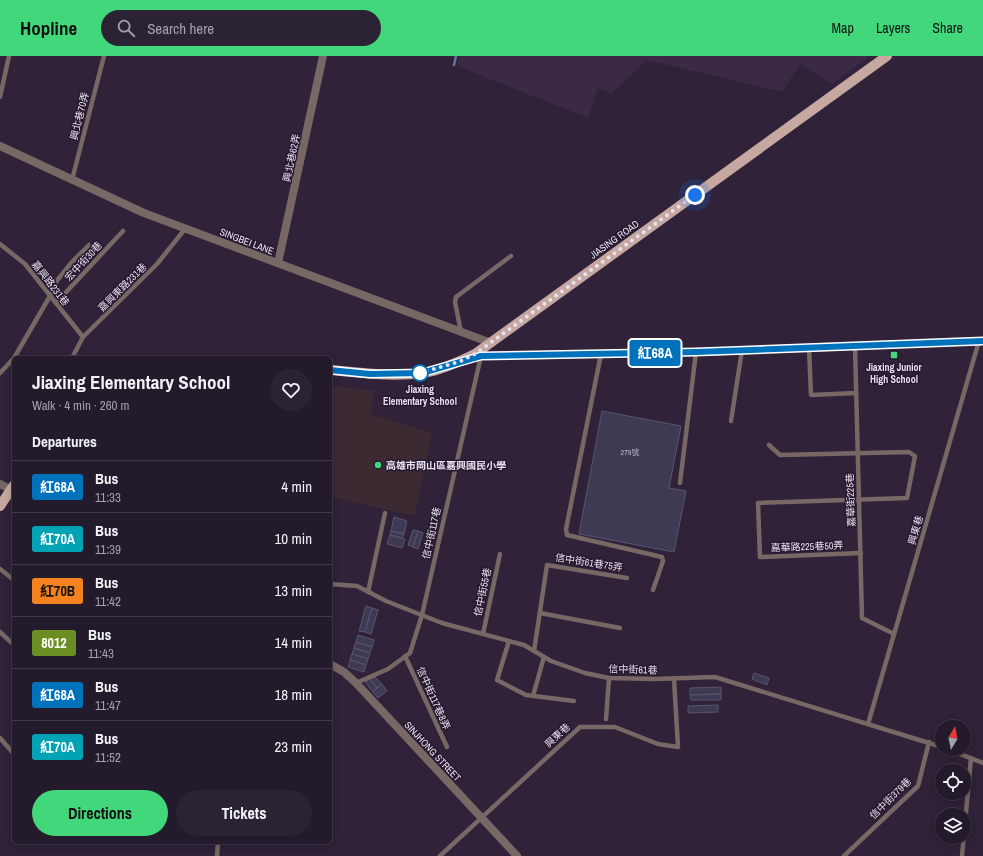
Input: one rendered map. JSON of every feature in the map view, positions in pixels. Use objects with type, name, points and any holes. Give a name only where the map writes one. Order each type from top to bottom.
[{"type":"main road","name":"JIASING ROAD","points":[[332,370],[370,374],[422,373],[461,361],[491,344],[887,56]]},
{"type":"main road","points":[[0,506],[12,489]]},
{"type":"street","name":"興北巷62弄","points":[[278,263],[323,56]]},
{"type":"street","name":"SINGBEI LANE","points":[[0,146],[144,213],[491,344]]},
{"type":"street","points":[[461,361],[481,356],[696,352],[981,341]]},
{"type":"street","points":[[0,484],[12,488]]},
{"type":"street","name":"SINJHONG STREET","points":[[332,665],[344,672],[356,683],[517,856]]},
{"type":"lane","points":[[0,97],[9,56]]},
{"type":"lane","name":"興北巷70弄","points":[[72,180],[104,56]]},
{"type":"lane","name":"嘉興東路231巷","points":[[73,356],[84,337],[157,264],[185,229]]},
{"type":"lane","name":"宏中街30巷","points":[[56,303],[123,231]]},
{"type":"lane","name":"嘉興路231巷","points":[[0,244],[25,264],[84,337]]},
{"type":"lane","points":[[15,356],[50,296],[55,283],[72,262],[89,245]]},
{"type":"lane","points":[[461,332],[455,302],[456,297],[511,256]]},
{"type":"lane","name":"興東巷","points":[[868,724],[981,341]]},
{"type":"lane","name":"嘉華街225巷","points":[[855,346],[862,618],[894,634]]},
{"type":"lane","points":[[810,348],[811,395],[856,393]]},
{"type":"lane","points":[[731,421],[742,350]]},
{"type":"lane","points":[[680,483],[696,352]]},
{"type":"lane","points":[[601,354],[566,529],[567,535],[662,557],[663,560],[653,590]]},
{"type":"lane","name":"信中街117巷","points":[[356,683],[388,668],[410,652],[422,615],[481,356]]},
{"type":"lane","points":[[0,373],[12,360]]},
{"type":"lane","points":[[769,445],[780,455],[909,452],[915,456],[907,498],[859,500]]},
{"type":"lane","name":"嘉華路225巷50弄","points":[[859,500],[758,503],[760,557],[860,552]]},
{"type":"lane","points":[[368,592],[385,513]]},
{"type":"lane","name":"信中街55巷","points":[[483,634],[500,554]]},
{"type":"lane","name":"信中街61巷75弄","points":[[534,651],[547,565],[628,578]]},
{"type":"lane","points":[[0,569],[12,578]]},
{"type":"lane","name":"信中街61巷","points":[[332,584],[357,586],[442,623],[524,645],[544,657],[585,673],[609,678],[715,678],[935,744]]},
{"type":"lane","points":[[540,613],[620,628]]},
{"type":"lane","points":[[0,632],[12,643]]},
{"type":"lane","points":[[509,641],[497,680],[526,695],[574,701]]},
{"type":"lane","name":"信中街117巷8弄","points":[[405,656],[447,747]]},
{"type":"lane","points":[[533,696],[544,657]]},
{"type":"lane","points":[[606,719],[609,678]]},
{"type":"lane","name":"興東巷","points":[[440,856],[580,727],[615,727],[658,744],[678,747],[674,679]]},
{"type":"lane","points":[[0,738],[12,752]]},
{"type":"lane","name":"信中街379巷","points":[[844,856],[918,786],[929,742]]},
{"type":"lane","points":[[965,756],[983,763]]},
{"type":"lane","points":[[962,856],[970,758]]},
{"type":"lane","points":[[217,856],[218,844]]},
{"type":"shaded area","points":[[459,56],[870,56],[832,84],[800,64],[782,92],[647,60],[611,94],[598,88],[588,118],[457,66]]},
{"type":"shaded area","name":"高雄市岡山區嘉興國民小學","points":[[332,386],[374,390],[371,414],[432,433],[415,516],[332,497]]},
{"type":"building","points":[[602,411],[681,426],[669,488],[686,491],[674,552],[579,534]]},
{"type":"building","points":[[394,517],[407,521],[404,534],[391,531]]},
{"type":"building","points":[[413,530],[418,531],[413,547],[408,545]]},
{"type":"building","points":[[391,531],[404,534],[402,538],[390,535]]},
{"type":"building","points":[[418,531],[423,533],[418,549],[413,547]]},
{"type":"building","points":[[390,535],[405,539],[402,548],[387,544]]},
{"type":"building","points":[[366,606],[372,608],[365,632],[359,631]]},
{"type":"building","points":[[372,608],[378,610],[371,634],[365,632]]},
{"type":"building","points":[[358,635],[374,640],[372,647],[356,642]]},
{"type":"building","points":[[356,642],[372,647],[370,653],[354,648]]},
{"type":"building","points":[[354,648],[370,653],[368,659],[352,654]]},
{"type":"building","points":[[352,654],[368,659],[366,665],[350,660]]},
{"type":"building","points":[[350,660],[366,665],[364,672],[348,667]]},
{"type":"building","points":[[754,673],[769,678],[767,685],[752,679]]},
{"type":"building","points":[[375,677],[382,684],[377,688],[370,679]]},
{"type":"building","points":[[370,679],[377,688],[373,692],[365,682]]},
{"type":"building","points":[[382,684],[387,691],[378,698],[373,692]]},
{"type":"building","points":[[721,687],[721,694],[690,695],[690,688]]},
{"type":"building","points":[[721,694],[721,700],[691,700],[690,695]]},
{"type":"building","points":[[718,705],[718,712],[688,713],[688,706]]},
{"type":"waterway","points":[[454,65],[456,56]]},
{"type":"bus line","name":"紅68A","points":[[332,370],[370,374],[422,373],[481,356],[696,352],[983,341]]},
{"type":"place","name":"Jiaxing Junior High School","points":[[894,355]]},
{"type":"place","name":"Jiaxing Elementary School","points":[[420,373]]},
{"type":"place","name":"高雄市岡山區嘉興國民小學","points":[[378,465]]},
{"type":"route","points":[[420,373],[461,361],[491,344],[695,195]]}]
